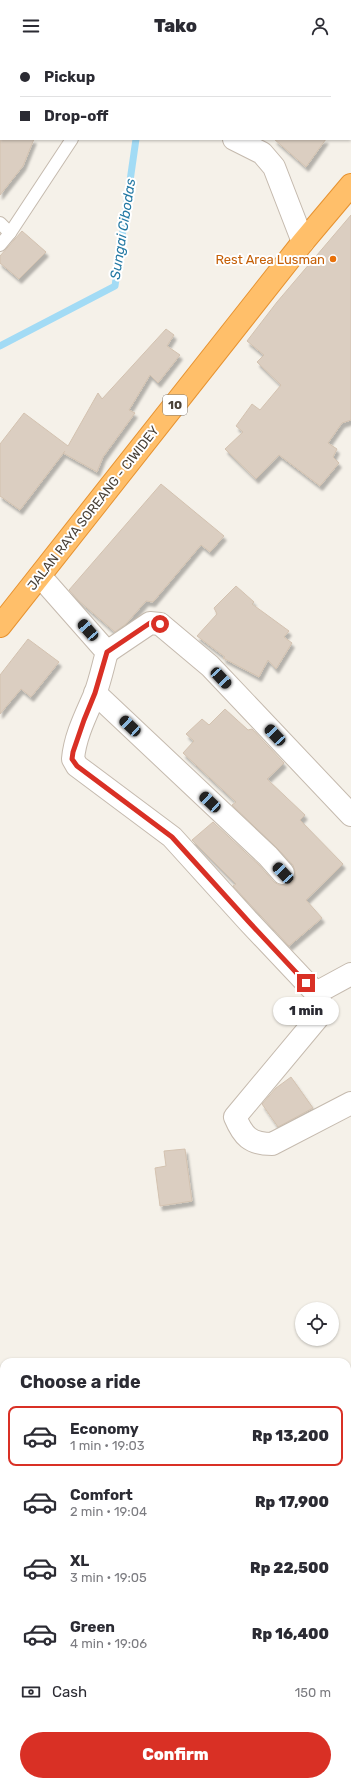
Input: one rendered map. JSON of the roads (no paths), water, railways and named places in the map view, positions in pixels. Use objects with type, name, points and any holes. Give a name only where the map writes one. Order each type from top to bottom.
[{"type":"highway","name":"JALAN RAYA SOREANG - CIWIDEY","points":[[0,626],[303,242],[351,185]]},
{"type":"street","points":[[236,140],[262,153],[274,167],[303,242]]},
{"type":"street","points":[[40,576],[107,652]]},
{"type":"street","points":[[351,815],[210,666],[160,624],[150,623],[107,652],[95,693],[84,720],[72,759],[77,766],[172,837],[316,993],[322,1006],[320,1015],[235,1117],[244,1136],[262,1144],[272,1144],[351,1103]]},
{"type":"street","points":[[95,693],[268,856],[283,873]]},
{"type":"street","points":[[316,993],[351,974]]},
{"type":"lane","points":[[0,246],[71,140]]},
{"type":"lane","points":[[0,224],[10,233]]},
{"type":"waterway","name":"Sungai Cibodas","points":[[0,346],[115,286],[136,140]]},
{"type":"place","name":"Rest Area Lusman","points":[[333,259]]}]
